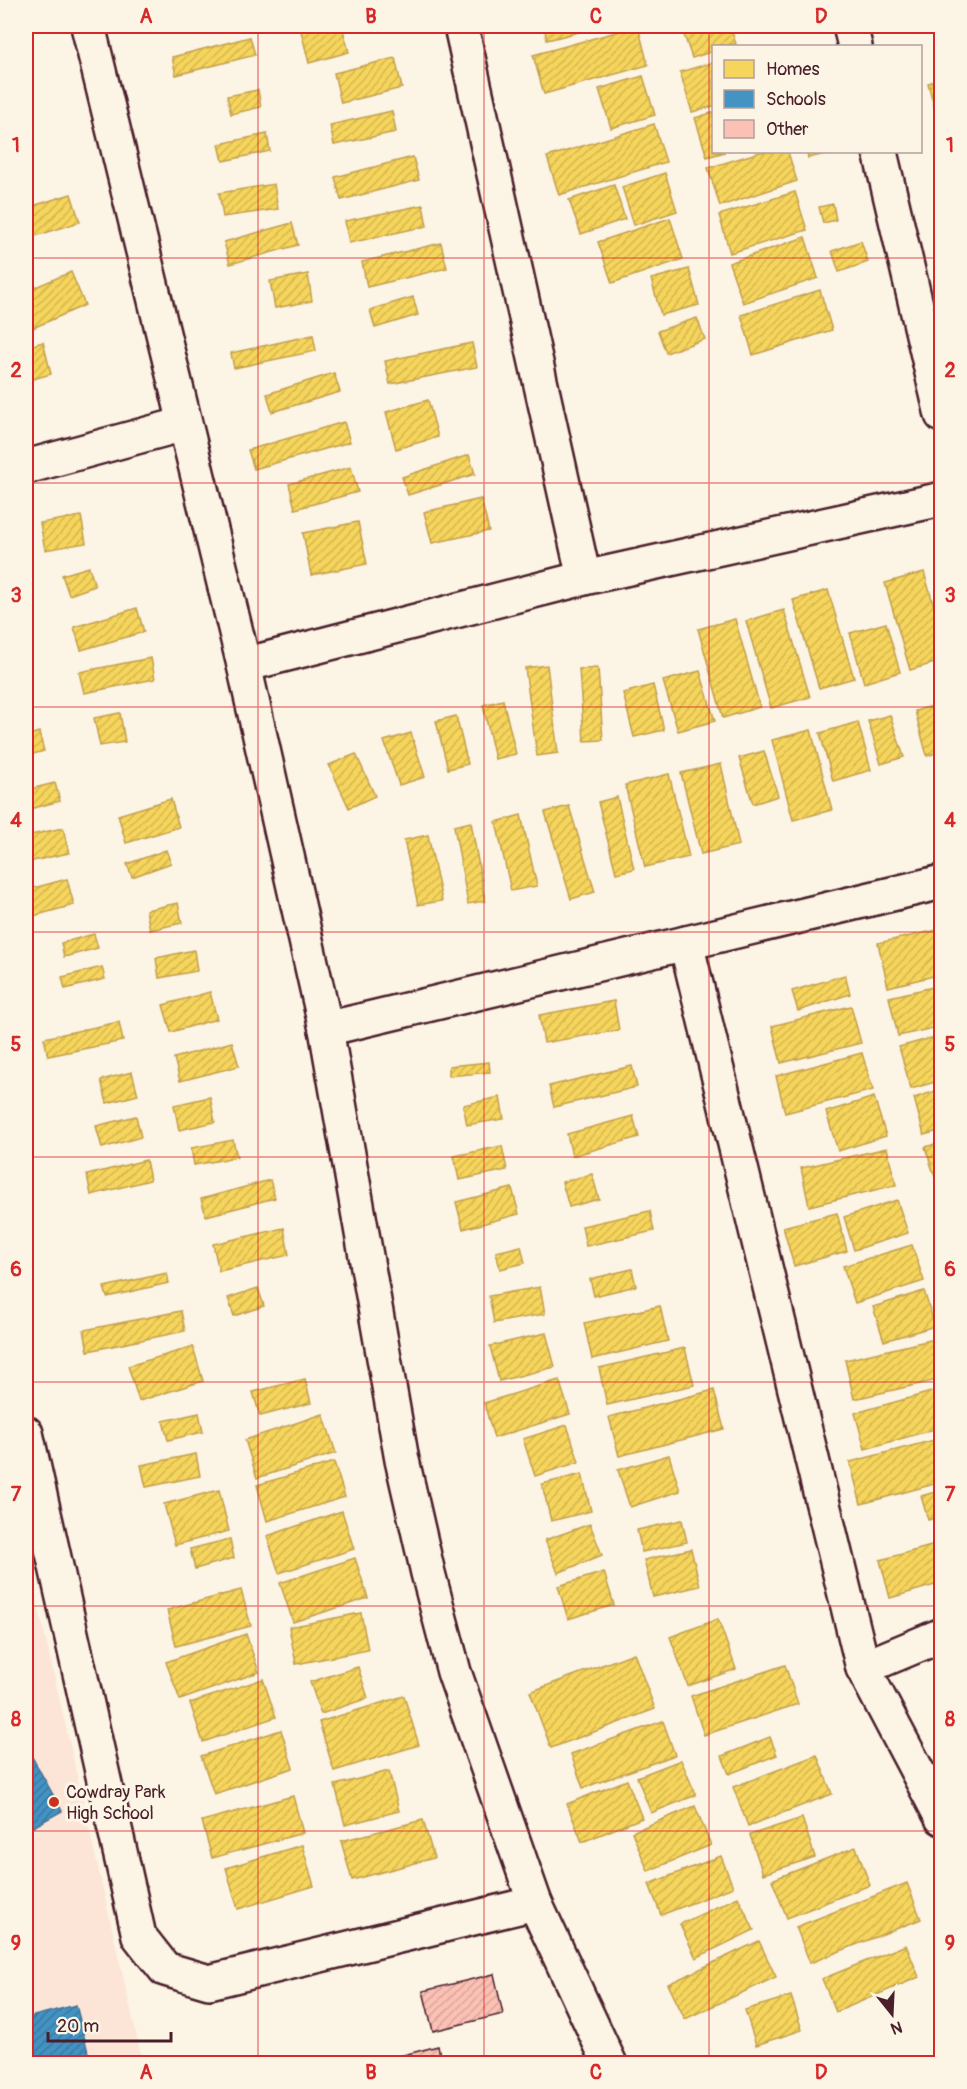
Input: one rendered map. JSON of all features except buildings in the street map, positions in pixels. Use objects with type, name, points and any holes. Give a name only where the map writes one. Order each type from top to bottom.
[{"type":"street","points":[[88,26],[244,665],[326,1029],[402,1460],[428,1573],[454,1672],[535,1903],[610,2064]]},
{"type":"street","points":[[461,26],[584,578]]},
{"type":"street","points":[[850,26],[855,45]]},
{"type":"street","points":[[880,153],[942,415]]},
{"type":"street","points":[[26,467],[184,424]]},
{"type":"street","points":[[244,665],[584,578],[942,499]]},
{"type":"street","points":[[326,1029],[942,882]]},
{"type":"street","points":[[686,943],[863,1668],[942,1818]]},
{"type":"street","points":[[26,1433],[139,1936],[165,1969],[209,1982],[535,1903]]},
{"type":"street","points":[[863,1668],[942,1635]]},
{"type":"shaded area","name":"Cowdray Park High School","points":[[26,1553],[140,2050],[143,2063],[26,2063]]},
{"type":"place","name":"Cowdray Park High School","points":[[54,1802]]}]
